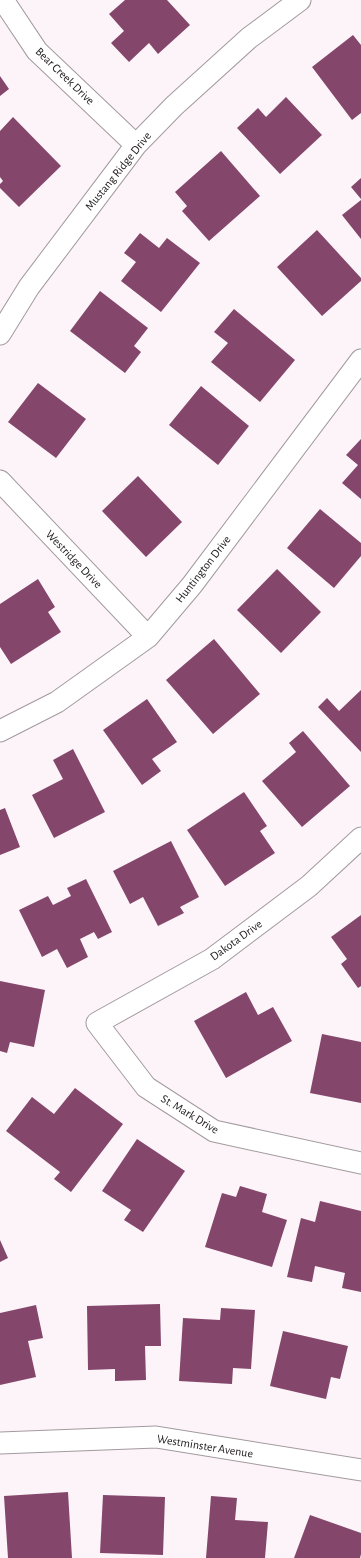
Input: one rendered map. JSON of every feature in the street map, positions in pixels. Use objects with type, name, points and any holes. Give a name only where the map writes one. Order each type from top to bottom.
[{"type":"street","name":"Bear Creek Drive","points":[[3,0],[37,51],[136,145]]},
{"type":"street","name":"Mustang Ridge Drive","points":[[0,334],[29,287],[136,145],[174,106],[249,38],[300,0]]},
{"type":"street","name":"Huntington Drive","points":[[0,731],[57,702],[148,636],[192,585],[361,360]]},
{"type":"street","name":"Westridge Drive","points":[[0,481],[148,636]]},
{"type":"street","name":"Dakota Drive","points":[[97,1023],[212,958],[309,886],[361,838]]},
{"type":"street","name":"St. Mark Drive","points":[[97,1023],[146,1087],[214,1132],[361,1163]]},
{"type":"street","name":"Westminster Avenue","points":[[0,1443],[156,1437],[361,1470]]},
{"type":"building","points":[[125,0],[167,0],[190,25],[158,54],[149,43],[129,62],[111,43],[124,31],[109,14]]},
{"type":"building","points":[[353,35],[361,45],[361,113],[352,120],[312,67]]},
{"type":"building","points":[[0,76],[9,89],[0,96]]},
{"type":"building","points":[[286,97],[322,135],[280,174],[237,128],[258,108],[266,117]]},
{"type":"building","points":[[13,117],[61,166],[19,207],[0,188],[0,184],[3,181],[0,177],[0,131]]},
{"type":"building","points":[[221,151],[260,196],[209,241],[182,211],[187,206],[175,192]]},
{"type":"building","points":[[361,178],[361,199],[351,187]]},
{"type":"building","points":[[361,200],[361,239],[342,215]]},
{"type":"building","points":[[317,230],[361,278],[361,281],[322,316],[277,267]]},
{"type":"building","points":[[140,233],[159,248],[167,238],[200,263],[161,312],[121,281],[136,262],[124,253]]},
{"type":"building","points":[[100,291],[148,328],[134,346],[141,352],[125,373],[70,331]]},
{"type":"building","points":[[234,309],[295,360],[260,402],[211,362],[228,343],[214,332]]},
{"type":"building","points":[[38,383],[86,419],[56,458],[8,422]]},
{"type":"building","points":[[201,386],[249,426],[218,465],[169,425]]},
{"type":"building","points":[[361,439],[361,499],[342,483],[358,465],[346,455]]},
{"type":"building","points":[[138,476],[182,522],[146,557],[102,511]]},
{"type":"building","points":[[320,509],[361,543],[361,556],[334,588],[287,548]]},
{"type":"building","points":[[277,569],[321,612],[281,653],[237,610]]},
{"type":"building","points":[[38,579],[55,607],[48,612],[61,632],[11,664],[0,647],[0,604]]},
{"type":"building","points":[[214,639],[260,694],[213,734],[166,680]]},
{"type":"building","points":[[361,690],[361,752],[318,707],[327,698],[339,711]]},
{"type":"building","points":[[147,699],[177,742],[152,759],[161,771],[142,785],[103,730]]},
{"type":"building","points":[[303,731],[350,786],[302,827],[262,781],[296,752],[289,743]]},
{"type":"building","points":[[73,749],[105,812],[54,838],[32,795],[63,779],[53,760]]},
{"type":"building","points":[[244,792],[267,826],[260,831],[275,853],[225,886],[187,830]]},
{"type":"building","points":[[5,808],[20,847],[0,855],[0,810]]},
{"type":"building","points":[[171,841],[199,897],[180,907],[184,913],[158,926],[143,897],[130,904],[113,871]]},
{"type":"building","points":[[86,879],[112,932],[98,939],[94,932],[80,939],[88,957],[67,968],[57,949],[42,957],[19,910],[48,896],[53,905],[71,896],[67,888]]},
{"type":"building","points":[[361,915],[361,986],[358,988],[341,964],[347,959],[331,937]]},
{"type":"building","points":[[0,981],[45,990],[34,1047],[10,1042],[7,1053],[0,1051]]},
{"type":"building","points":[[246,992],[258,1015],[273,1007],[292,1041],[226,1078],[194,1021]]},
{"type":"building","points":[[322,1034],[361,1042],[361,1103],[310,1093]]},
{"type":"building","points":[[75,1088],[123,1124],[71,1192],[54,1179],[60,1172],[6,1131],[32,1097],[54,1114]]},
{"type":"building","points":[[137,1139],[185,1171],[143,1232],[124,1220],[131,1210],[102,1191]]},
{"type":"building","points":[[240,1186],[267,1194],[262,1212],[287,1220],[272,1267],[205,1247],[222,1193],[236,1197]]},
{"type":"building","points":[[320,1201],[361,1211],[361,1292],[342,1288],[345,1273],[315,1266],[312,1282],[287,1277],[301,1218],[315,1222]]},
{"type":"building","points":[[0,1240],[8,1258],[0,1262]]},
{"type":"building","points":[[160,1304],[161,1346],[145,1346],[146,1380],[115,1381],[115,1369],[88,1370],[87,1306]]},
{"type":"building","points":[[36,1305],[43,1338],[28,1341],[36,1377],[0,1385],[0,1313]]},
{"type":"building","points":[[221,1308],[255,1310],[251,1369],[233,1368],[232,1384],[179,1381],[183,1318],[220,1320]]},
{"type":"building","points":[[283,1331],[348,1346],[340,1379],[331,1377],[326,1399],[270,1386]]},
{"type":"building","points":[[68,1492],[72,1558],[8,1558],[4,1496]]},
{"type":"building","points":[[103,1495],[165,1497],[163,1555],[100,1553]]},
{"type":"building","points":[[211,1496],[237,1498],[235,1520],[268,1522],[265,1558],[206,1558]]},
{"type":"building","points":[[310,1515],[361,1533],[360,1558],[294,1558]]}]
